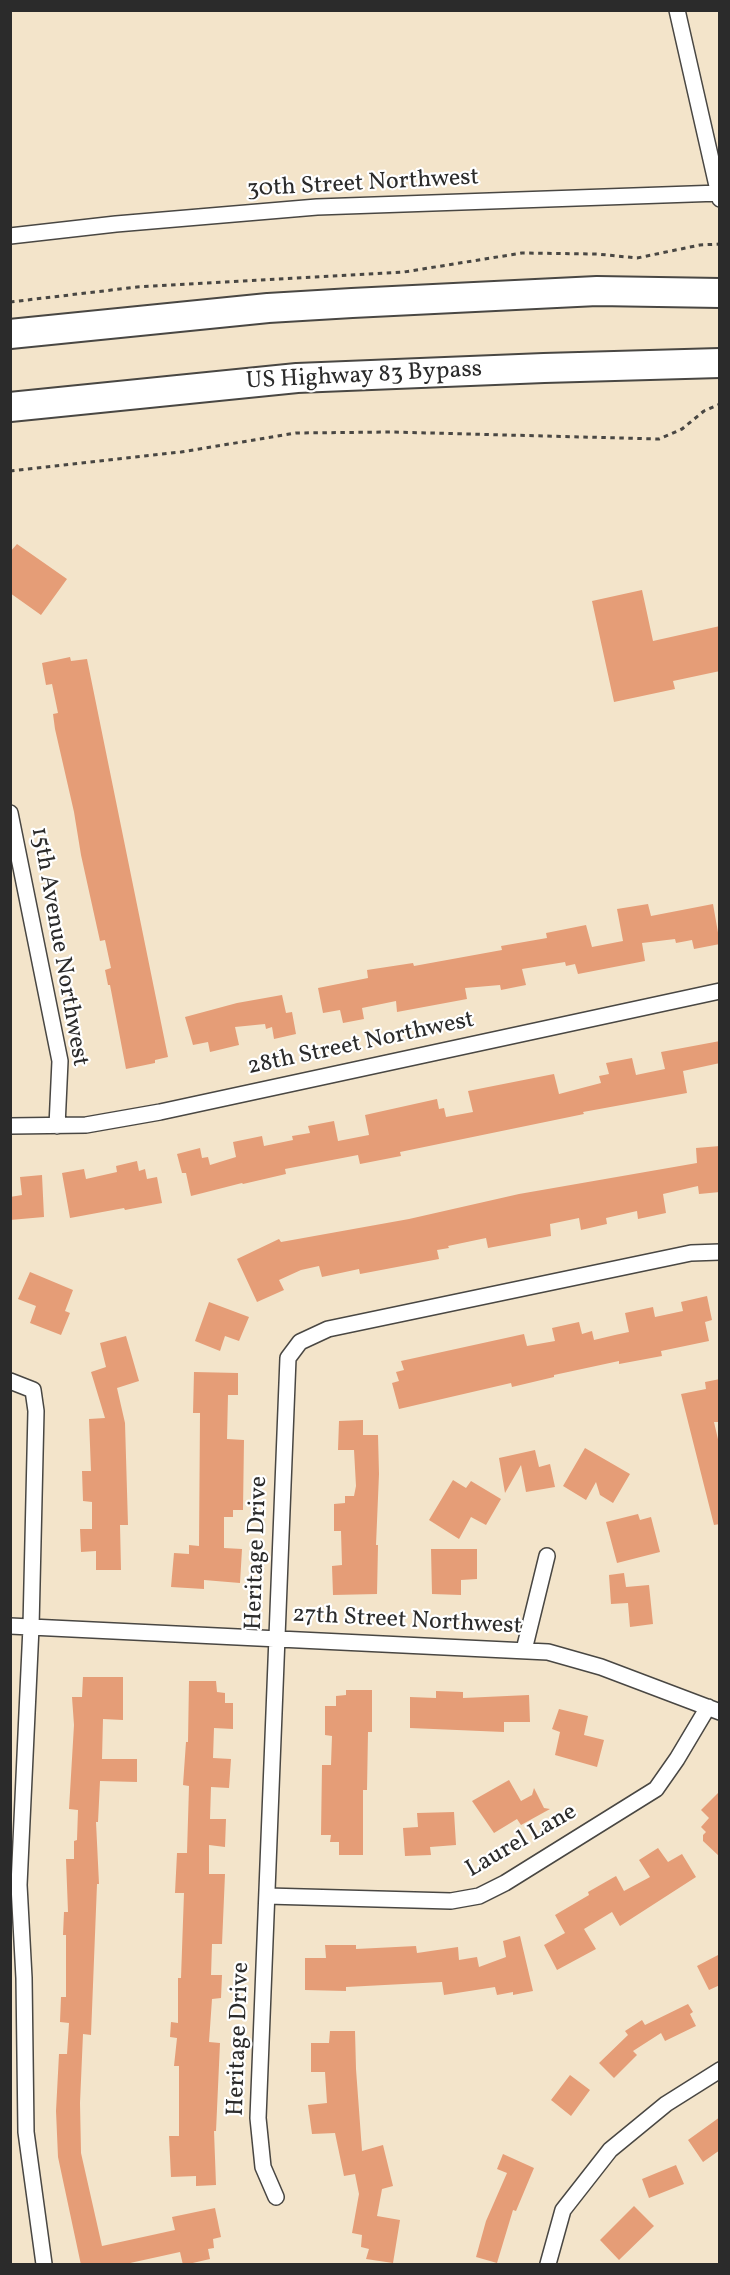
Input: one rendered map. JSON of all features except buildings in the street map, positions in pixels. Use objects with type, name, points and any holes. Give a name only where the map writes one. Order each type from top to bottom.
[{"type":"highway","points":[[10,334],[268,308],[352,303],[597,291],[720,293]]},
{"type":"highway","name":"US Highway 83 Bypass","points":[[10,407],[297,378],[555,367],[720,363]]},
{"type":"street","points":[[677,10],[719,196]]},
{"type":"street","name":"30th Street Northwest","points":[[10,236],[116,224],[317,207],[719,196]]},
{"type":"street","name":"15th Avenue Northwest","points":[[10,813],[60,1061],[57,1126]]},
{"type":"street","name":"28th Street Northwest","points":[[10,1126],[86,1125],[160,1112],[720,990]]},
{"type":"street","name":"Heritage Drive","points":[[276,2197],[263,2167],[258,2118],[288,1358],[300,1342],[328,1329],[691,1253],[720,1252]]},
{"type":"street","points":[[10,1381],[33,1390],[36,1412],[31,1627],[15,1885],[24,1978],[26,2132],[44,2265]]},
{"type":"street","points":[[524,1650],[547,1556]]},
{"type":"street","name":"27th Street Northwest","points":[[10,1626],[548,1652],[601,1667],[714,1710]]},
{"type":"street","name":"Laurel Lane","points":[[267,1896],[451,1901],[479,1896],[505,1883],[656,1789],[714,1710]]},
{"type":"street","points":[[548,2265],[563,2210],[610,2150],[666,2104],[720,2070]]},
{"type":"path","points":[[10,302],[136,287],[404,272],[522,253],[597,254],[637,258],[700,245],[720,244]]},
{"type":"path","points":[[10,471],[181,452],[296,433],[392,432],[659,439],[682,429],[704,411],[720,404]]}]
